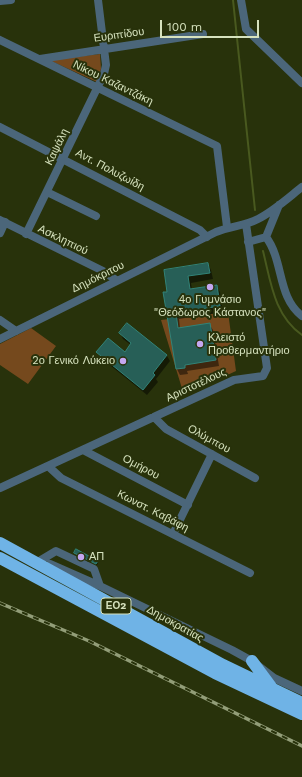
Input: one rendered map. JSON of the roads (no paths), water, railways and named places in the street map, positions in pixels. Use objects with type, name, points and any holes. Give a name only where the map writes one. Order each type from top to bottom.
[{"type":"highway","name":"Δημοκρατίας","points":[[0,543],[223,665],[275,690]]},
{"type":"highway","points":[[13,550],[41,560]]},
{"type":"highway","name":"ΕΟ2","points":[[0,558],[215,673],[275,690],[302,704]]},
{"type":"highway","points":[[252,661],[275,690]]},
{"type":"highway","name":"ΕΟ2","points":[[275,690],[302,714]]},
{"type":"street","points":[[0,1],[10,0]]},
{"type":"street","points":[[98,0],[104,48]]},
{"type":"street","points":[[241,0],[246,29],[302,83]]},
{"type":"street","name":"Ευριπίδου","points":[[39,59],[203,34]]},
{"type":"street","name":"Νίκου Καζαντζάκη","points":[[0,40],[217,146],[227,227]]},
{"type":"street","name":"Καψάλη","points":[[26,234],[64,159],[106,69],[104,48]]},
{"type":"street","name":"Αντ. Πολυζωίδη","points":[[0,127],[200,230],[207,237]]},
{"type":"street","name":"Δημόκριτου","points":[[0,339],[116,280],[227,227],[242,225],[258,219],[302,187]]},
{"type":"street","points":[[47,192],[96,216]]},
{"type":"street","points":[[266,237],[279,204]]},
{"type":"street","points":[[0,233],[3,221]]},
{"type":"street","name":"Ασκληπιού","points":[[3,221],[26,234],[103,271],[116,280]]},
{"type":"street","name":"Αριστοτέλους","points":[[0,488],[234,380],[264,376],[267,368],[248,242],[242,225]]},
{"type":"street","points":[[248,242],[266,237]]},
{"type":"street","points":[[266,237],[272,244],[288,299],[302,316]]},
{"type":"street","points":[[0,320],[16,331]]},
{"type":"street","name":"Ολύμπου","points":[[154,417],[166,429],[255,478]]},
{"type":"street","name":"Ομήρου","points":[[83,450],[188,505]]},
{"type":"street","points":[[173,534],[212,454]]},
{"type":"street","name":"Κωνστ. Καβάφη","points":[[48,466],[61,478],[250,573]]},
{"type":"street","points":[[41,560],[56,551],[94,569],[100,586]]},
{"type":"street","points":[[41,560],[100,586],[252,661]]},
{"type":"street","points":[[275,690],[302,691]]},
{"type":"waterway","points":[[233,0],[255,210]]},
{"type":"waterway","points":[[263,251],[271,286],[279,308],[285,318],[302,335]]},
{"type":"railway","points":[[0,603],[89,641],[302,746]]},
{"type":"place","name":"4ο Γυμνάσιο \"Θεόδωρος Κάστανος\"","points":[[210,287]]},
{"type":"place","name":"Κλειστό Προθερμαντήριο","points":[[200,344]]},
{"type":"place","name":"2ο Γενικό Λύκειο","points":[[123,361]]},
{"type":"place","name":"ΑΠ","points":[[81,557]]}]
